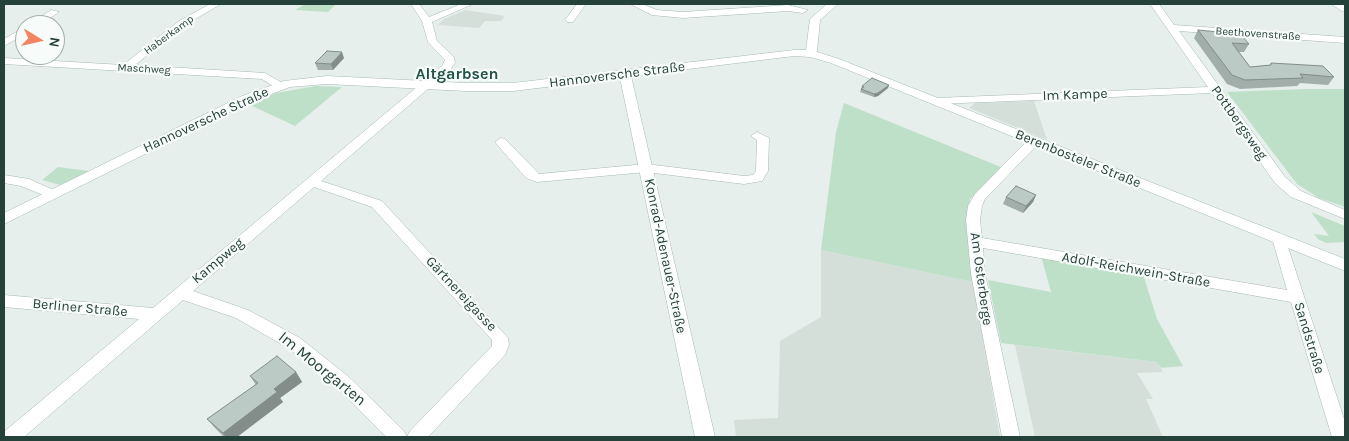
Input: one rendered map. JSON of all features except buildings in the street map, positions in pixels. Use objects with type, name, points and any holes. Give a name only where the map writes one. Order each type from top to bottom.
[{"type":"main road","points":[[811,54],[815,19],[829,4]]},
{"type":"main road","name":"Hannoversche Straße","points":[[4,220],[246,99],[280,86],[328,80],[513,87],[779,54],[811,54]]},
{"type":"main road","name":"Berenbosteler Straße","points":[[811,54],[835,61],[1345,265]]},
{"type":"main road","name":"Konrad-Adenauer-Straße","points":[[625,74],[705,437]]},
{"type":"street","name":"Haberkamp","points":[[125,68],[182,23],[216,4]]},
{"type":"street","points":[[415,4],[427,21],[469,4]]},
{"type":"street","points":[[570,20],[581,4]]},
{"type":"street","points":[[635,4],[655,13],[678,15],[788,8],[803,10]]},
{"type":"street","name":"Pottbergsweg","points":[[1154,4],[1287,188],[1315,203],[1345,215]]},
{"type":"street","points":[[1336,4],[1345,9]]},
{"type":"street","points":[[49,15],[54,12]]},
{"type":"street","name":"Kampweg","points":[[11,437],[446,68],[450,62],[429,34],[427,21]]},
{"type":"street","name":"Beethovenstraße","points":[[1172,28],[1345,40]]},
{"type":"street","points":[[4,43],[15,36]]},
{"type":"street","name":"Maschweg","points":[[4,61],[266,76],[280,86]]},
{"type":"street","name":"Im Kampe","points":[[936,101],[1215,90]]},
{"type":"street","points":[[501,142],[531,175],[537,178],[646,168],[751,180],[760,175],[762,171],[763,138],[757,136]]},
{"type":"street","name":"Am Osterberge","points":[[1011,437],[978,274],[973,220],[977,202],[1034,141]]},
{"type":"street","points":[[4,179],[24,182],[53,195]]},
{"type":"street","name":"Gärtnereigasse","points":[[311,182],[364,198],[377,204],[500,338],[501,345],[499,350],[416,437]]},
{"type":"street","name":"Sandstraße","points":[[1279,238],[1341,437]]},
{"type":"street","name":"Adolf-Reichwein-Straße","points":[[976,242],[1297,297]]},
{"type":"street","name":"Im Moorgarten","points":[[181,293],[242,314],[294,343],[343,382],[398,437]]},
{"type":"street","name":"Berliner Straße","points":[[4,302],[156,314]]},
{"type":"shaded area","points":[[465,10],[505,16],[501,21],[485,21],[479,28],[438,25],[444,19]]},
{"type":"shaded area","points":[[1034,101],[1047,140],[969,108],[975,103]]},
{"type":"shaded area","points":[[821,250],[973,282],[1000,437],[736,437],[734,420],[778,418],[780,341],[821,317]]},
{"type":"shaded area","points":[[1015,345],[1157,362],[1163,372],[1137,373],[1153,399],[1146,399],[1163,437],[1035,437]]},
{"type":"green space","points":[[306,4],[336,4],[328,12],[295,10]]},
{"type":"green space","points":[[316,86],[342,87],[295,126],[248,104],[276,93]]},
{"type":"green space","points":[[1345,89],[1345,207],[1319,198],[1297,184],[1227,92]]},
{"type":"green space","points":[[844,103],[1003,168],[970,199],[973,282],[821,250],[836,132]]},
{"type":"green space","points":[[58,167],[89,171],[60,185],[42,180]]},
{"type":"green space","points":[[1311,212],[1345,226],[1345,242],[1326,243],[1318,239],[1314,234],[1329,236]]},
{"type":"green space","points":[[1041,256],[1143,274],[1157,319],[1183,366],[1161,368],[1157,362],[1001,343],[988,280],[1051,292]]},
{"type":"district","name":"Altgarbsen","points":[[457,74]]}]
